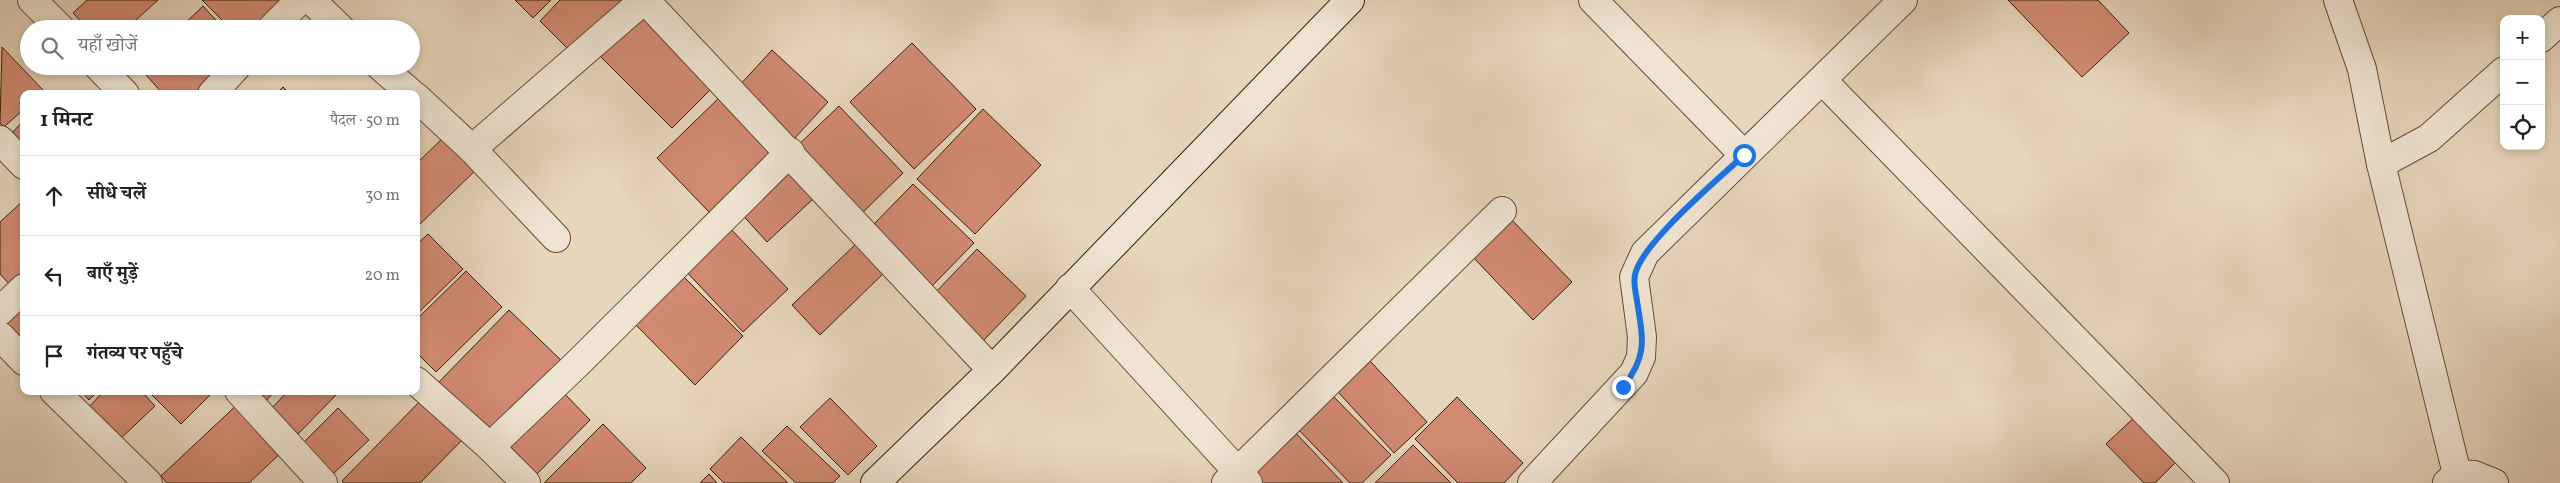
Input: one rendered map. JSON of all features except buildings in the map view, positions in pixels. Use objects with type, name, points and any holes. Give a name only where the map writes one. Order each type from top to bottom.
[{"type":"street","points":[[32,0],[52,20]]},
{"type":"street","points":[[280,20],[300,0]]},
{"type":"street","points":[[311,0],[332,20]]},
{"type":"street","points":[[472,149],[644,0],[790,152],[992,370]]},
{"type":"street","points":[[875,483],[992,370],[1350,0]]},
{"type":"street","points":[[1593,0],[1744,155]]},
{"type":"street","points":[[1532,483],[1634,373],[1641,358],[1642,337],[1634,277],[1645,253],[1903,0]]},
{"type":"street","points":[[2338,0],[2362,69],[2381,164],[2452,479],[2474,475],[2494,483]]},
{"type":"street","points":[[2545,34],[2560,21]]},
{"type":"street","points":[[107,75],[121,90]]},
{"type":"street","points":[[216,90],[229,75]]},
{"type":"street","points":[[390,75],[407,90]]},
{"type":"street","points":[[2381,164],[2429,138],[2500,76]]},
{"type":"street","points":[[1822,80],[2215,483]]},
{"type":"street","points":[[420,102],[472,149],[556,238]]},
{"type":"street","points":[[0,140],[20,161]]},
{"type":"street","points":[[490,446],[584,358],[790,152]]},
{"type":"street","points":[[1070,288],[1237,479],[1502,211]]},
{"type":"street","points":[[0,311],[20,292]]},
{"type":"street","points":[[0,336],[20,357]]},
{"type":"street","points":[[420,385],[490,446],[526,483]]},
{"type":"street","points":[[58,395],[148,483]]},
{"type":"street","points":[[243,395],[323,483]]},
{"type":"route","points":[[1623,387],[1634,373],[1641,358],[1642,337],[1634,277],[1638,266],[1645,253],[1656,240],[1744,155]]}]
